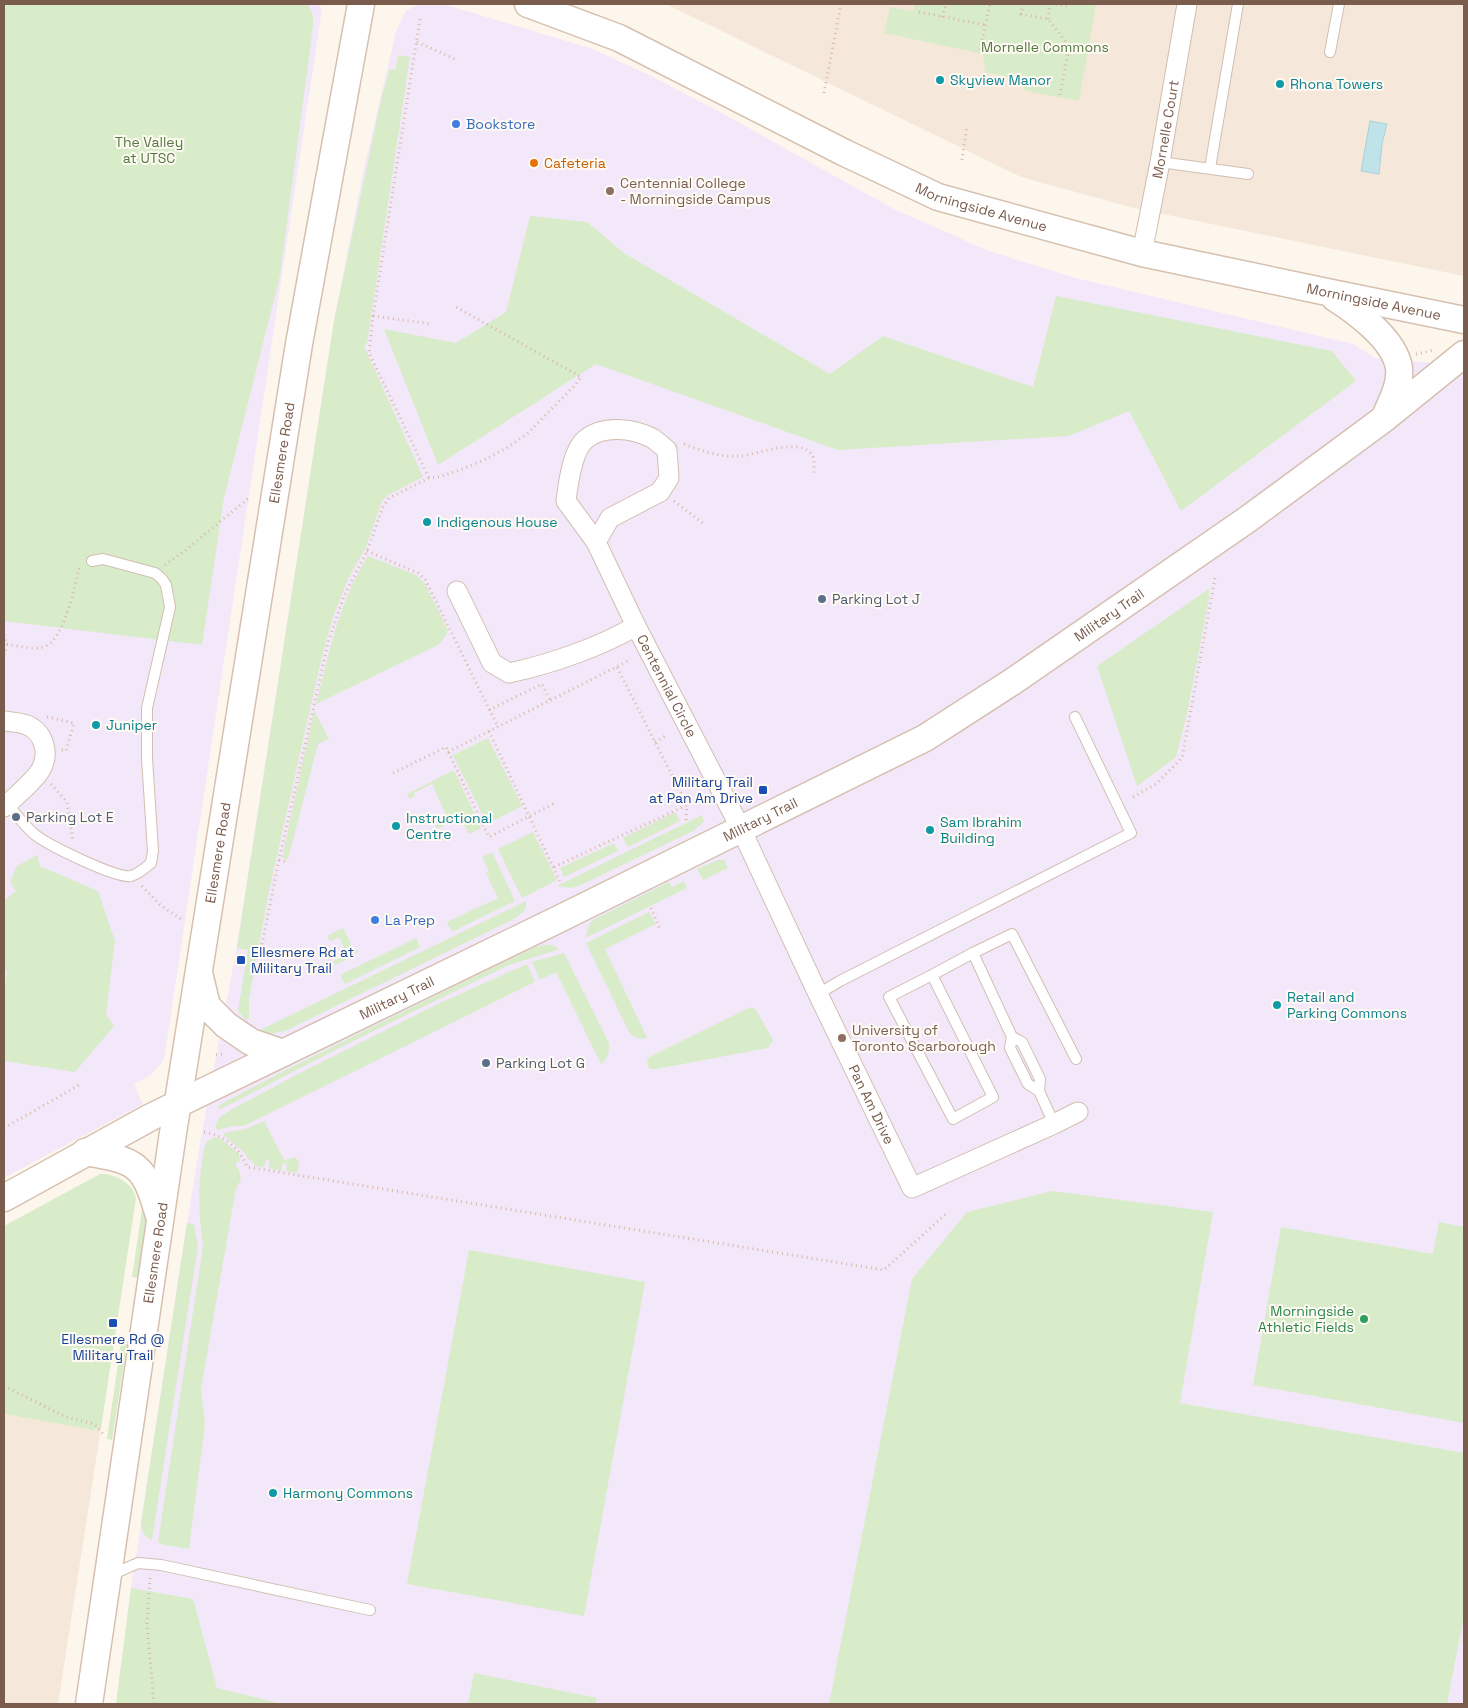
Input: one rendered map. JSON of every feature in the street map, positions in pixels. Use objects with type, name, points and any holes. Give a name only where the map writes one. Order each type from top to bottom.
[{"type":"main road","name":"Ellesmere Road","points":[[89,1704],[178,1104],[299,344],[362,4]]},
{"type":"main road","name":"Morningside Avenue","points":[[536,5],[619,38],[845,153],[938,197],[1142,252],[1464,320]]},
{"type":"main road","points":[[1326,292],[1356,312],[1389,345],[1394,354],[1399,369],[1397,387],[1385,418]]},
{"type":"main road","name":"Military Trail","points":[[4,1198],[85,1152],[178,1104],[925,738],[1012,682],[1248,519],[1385,418],[1453,352]]},
{"type":"main road","points":[[200,974],[208,1006],[226,1025],[251,1042],[283,1053]]},
{"type":"main road","points":[[85,1152],[121,1158],[137,1168],[143,1174],[148,1184],[161,1220]]},
{"type":"street","name":"Mornelle Court","points":[[1142,252],[1160,162],[1187,4]]},
{"type":"street","name":"Centennial Circle","points":[[596,542],[610,518],[660,492],[669,478],[667,450],[652,438],[635,432],[606,429],[585,440],[570,470],[566,501],[596,542],[636,626],[741,829]]},
{"type":"street","points":[[457,591],[492,663],[510,673],[536,667],[618,637],[636,626]]},
{"type":"street","points":[[4,721],[25,724],[39,733],[46,750],[40,772],[6,806]]},
{"type":"street","name":"Pan Am Drive","points":[[741,829],[912,1188],[1078,1112]]},
{"type":"lane","points":[[1210,168],[1238,4]]},
{"type":"lane","points":[[1330,52],[1339,4]]},
{"type":"lane","points":[[1160,162],[1248,174]]},
{"type":"lane","points":[[6,806],[34,834],[74,856],[122,876],[131,876],[151,863],[147,708],[170,607],[166,585],[155,573],[103,559],[92,561]]},
{"type":"lane","points":[[818,994],[857,972],[1131,833],[1076,717]]},
{"type":"lane","points":[[932,975],[993,1096],[953,1119],[889,997],[972,953],[1012,934],[1076,1059]]},
{"type":"lane","points":[[972,953],[1012,1037],[1022,1042],[1040,1079],[1039,1091],[1054,1124]]},
{"type":"lane","points":[[108,1577],[138,1562],[161,1564],[370,1610]]},
{"type":"path","points":[[824,93],[841,4]]},
{"type":"path","points":[[942,17],[946,4]]},
{"type":"path","points":[[980,50],[990,4]]},
{"type":"path","points":[[1023,4],[1021,14],[1048,19],[1067,43],[1068,53],[1060,95]]},
{"type":"path","points":[[1048,19],[1050,4]]},
{"type":"path","points":[[1056,4],[1068,6],[1069,4]]},
{"type":"path","points":[[919,12],[985,25]]},
{"type":"path","points":[[420,18],[373,316],[369,353],[430,478]]},
{"type":"path","points":[[416,41],[457,60]]},
{"type":"path","points":[[962,160],[967,126]]},
{"type":"path","points":[[259,959],[279,860],[328,643],[344,596],[367,552],[383,507],[389,498],[430,478],[460,470],[486,459],[527,434],[581,377],[456,307]]},
{"type":"path","points":[[373,316],[431,324]]},
{"type":"path","points":[[1415,354],[1432,349],[1453,352]]},
{"type":"path","points":[[681,443],[717,456],[741,456],[766,449],[791,447],[806,449],[813,456],[814,474]]},
{"type":"path","points":[[155,573],[250,497]]},
{"type":"path","points":[[674,500],[704,524]]},
{"type":"path","points":[[367,552],[418,573],[425,579],[498,727]]},
{"type":"path","points":[[8,644],[30,648],[46,646],[56,636],[68,612],[79,569],[92,561]]},
{"type":"path","points":[[1132,797],[1156,784],[1182,758],[1215,578]]},
{"type":"path","points":[[4,634],[8,644],[4,656]]},
{"type":"path","points":[[448,752],[630,660]]},
{"type":"path","points":[[617,667],[687,805],[686,820]]},
{"type":"path","points":[[489,710],[542,684],[550,700]]},
{"type":"path","points":[[489,731],[560,882]]},
{"type":"path","points":[[655,742],[667,735]]},
{"type":"path","points":[[393,773],[446,747],[489,837],[555,803]]},
{"type":"path","points":[[40,772],[67,802],[73,843]]},
{"type":"path","points":[[554,867],[687,805]]},
{"type":"path","points":[[279,860],[287,862]]},
{"type":"path","points":[[131,876],[160,905],[184,921]]},
{"type":"path","points":[[651,908],[660,929]]},
{"type":"path","points":[[216,1055],[222,1054]]},
{"type":"path","points":[[4,1128],[81,1084]]},
{"type":"path","points":[[204,1132],[222,1137],[240,1152],[247,1167],[884,1270],[948,1212]]},
{"type":"path","points":[[4,1386],[66,1417],[94,1424],[103,1434]]},
{"type":"path","points":[[151,1564],[147,1623],[154,1704]]},
{"type":"shaded area","name":"The Valley at UTSC","points":[[4,4],[319,4],[322,9],[164,1060],[151,1075],[134,1084],[143,1104],[4,1178]]},
{"type":"shaded area","name":"University of Toronto Scarborough","points":[[418,4],[443,4],[593,49],[651,76],[720,112],[894,209],[989,251],[1076,278],[1353,344],[1375,358],[1464,366],[1464,1704],[116,1704],[131,1588],[187,1223],[236,951],[334,321],[363,173],[396,31],[406,11]]},
{"type":"shaded area","points":[[666,4],[1464,4],[1464,276],[1134,208],[1021,177]]},
{"type":"shaded area","points":[[4,1414],[93,1430],[101,1428],[58,1704],[4,1704]]},
{"type":"green space","name":"The Valley at UTSC","points":[[4,4],[307,4],[312,13],[311,42],[280,276],[224,498],[202,645],[4,621]]},
{"type":"green space","name":"Mornelle Commons","points":[[914,4],[1096,4],[1079,101],[1026,91],[1016,79],[985,72],[983,54],[884,33],[890,7],[913,11]]},
{"type":"green space","points":[[398,55],[410,57],[367,344],[364,346],[423,477],[388,495],[382,501],[366,547],[348,579],[332,620],[320,665],[268,896],[249,999],[249,1018],[246,1020],[238,1011],[248,950],[237,948],[334,321],[382,95],[390,69],[395,70]]},
{"type":"green space","points":[[530,216],[587,222],[624,253],[830,374],[883,336],[1033,387],[1056,296],[1332,351],[1356,381],[1181,511],[1129,411],[1069,436],[838,450],[596,364],[438,465],[384,329],[456,343],[506,312]]},
{"type":"green space","points":[[368,556],[416,575],[424,582],[448,630],[438,645],[316,704],[342,609],[349,591]]},
{"type":"green space","points":[[1209,589],[1209,598],[1187,714],[1176,757],[1137,786],[1097,666]]},
{"type":"green space","points":[[314,710],[329,739],[318,744],[288,859],[282,858]]},
{"type":"green space","points":[[488,738],[522,806],[487,824],[453,755]]},
{"type":"green space","points":[[454,770],[481,828],[469,834],[461,818],[437,829],[435,826],[448,819],[432,784],[414,793],[415,796],[410,799],[407,794]]},
{"type":"green space","points":[[675,812],[680,821],[628,847],[623,838]]},
{"type":"green space","points":[[702,815],[704,822],[693,831],[581,885],[572,888],[557,886]]},
{"type":"green space","points":[[533,832],[557,880],[522,898],[498,849]]},
{"type":"green space","points":[[614,843],[618,851],[564,877],[560,868]]},
{"type":"green space","points":[[492,852],[515,901],[452,932],[447,922],[498,898],[486,873],[489,872],[482,857]]},
{"type":"green space","points":[[37,855],[40,866],[98,891],[115,941],[106,1015],[114,1026],[75,1072],[4,1061],[4,991],[7,971],[4,970],[4,901],[16,891],[10,882],[17,866]]},
{"type":"green space","points":[[718,860],[724,860],[728,868],[703,880],[697,869]]},
{"type":"green space","points":[[684,881],[687,888],[585,938],[590,923],[595,919],[669,882],[672,887]]},
{"type":"green space","points":[[526,901],[524,911],[512,920],[285,1031],[270,1034],[258,1033],[262,1029]]},
{"type":"green space","points":[[649,912],[656,924],[605,949],[647,1038],[641,1039],[634,1037],[628,1030],[586,943]]},
{"type":"green space","points":[[343,928],[354,950],[356,949],[358,952],[353,954],[354,956],[335,965],[333,961],[347,954],[339,937],[330,941],[327,936]]},
{"type":"green space","points":[[416,938],[420,947],[345,984],[340,975]]},
{"type":"green space","points":[[552,945],[560,949],[509,965],[351,1042],[221,1109],[218,1107],[377,1024],[535,947]]},
{"type":"green space","points":[[564,953],[609,1043],[608,1055],[601,1064],[556,972],[540,980],[532,962]]},
{"type":"green space","points":[[527,964],[535,982],[244,1126],[233,1126],[217,1130],[215,1126],[220,1117],[298,1074],[440,1003]]},
{"type":"green space","points":[[751,1007],[756,1010],[773,1040],[768,1048],[656,1069],[650,1069],[648,1066],[647,1059],[655,1054]]},
{"type":"green space","points":[[264,1121],[284,1160],[296,1157],[299,1164],[297,1173],[286,1171],[287,1164],[283,1163],[281,1171],[269,1168],[270,1161],[266,1160],[264,1167],[255,1166],[246,1154],[223,1135],[228,1132],[246,1129]]},
{"type":"green space","points":[[215,1137],[221,1139],[239,1154],[240,1161],[236,1163],[236,1167],[241,1178],[236,1188],[201,1389],[205,1424],[189,1549],[164,1545],[158,1542],[203,1246],[199,1207],[201,1168],[206,1142]]},
{"type":"green space","points":[[100,1174],[111,1175],[122,1180],[131,1188],[136,1198],[101,1428],[93,1430],[4,1414],[4,1226]]},
{"type":"green space","points":[[1052,1191],[1213,1212],[1180,1403],[1464,1453],[1464,1615],[1447,1704],[829,1704],[912,1279],[967,1212]]},
{"type":"green space","points":[[143,1203],[149,1204],[138,1278],[132,1277]]},
{"type":"green space","name":"Morningside Athletic Fields","points":[[1439,1222],[1464,1227],[1464,1423],[1253,1385],[1281,1227],[1433,1254]]},
{"type":"green space","points":[[187,1223],[194,1224],[198,1246],[152,1540],[144,1533],[141,1523]]},
{"type":"green space","points":[[469,1250],[645,1282],[584,1616],[407,1584]]},
{"type":"green space","points":[[121,1343],[127,1344],[112,1440],[107,1439]]},
{"type":"green space","points":[[131,1588],[193,1599],[217,1688],[282,1704],[116,1704]]},
{"type":"green space","points":[[474,1673],[597,1698],[595,1704],[468,1704]]},
{"type":"water","points":[[1370,121],[1387,124],[1382,144],[1379,174],[1361,171]]},
{"type":"place","name":"Skyview Manor","points":[[940,80]]},
{"type":"place","name":"Rhona Towers","points":[[1280,84]]},
{"type":"place","name":"Bookstore","points":[[456,124]]},
{"type":"place","name":"Cafeteria","points":[[534,163]]},
{"type":"place","name":"Centennial College - Morningside Campus","points":[[610,191]]},
{"type":"place","name":"Indigenous House","points":[[427,522]]},
{"type":"place","name":"Parking Lot J","points":[[822,599]]},
{"type":"place","name":"Juniper","points":[[96,725]]},
{"type":"place","name":"Military Trail at Pan Am Drive","points":[[763,790]]},
{"type":"place","name":"Parking Lot E","points":[[16,817]]},
{"type":"place","name":"Instructional Centre","points":[[396,826]]},
{"type":"place","name":"Sam Ibrahim Building","points":[[930,830]]},
{"type":"place","name":"La Prep","points":[[375,920]]},
{"type":"place","name":"Ellesmere Rd at Military Trail","points":[[241,960]]},
{"type":"place","name":"Retail and Parking Commons","points":[[1277,1005]]},
{"type":"place","name":"University of Toronto Scarborough","points":[[842,1038]]},
{"type":"place","name":"Parking Lot G","points":[[486,1063]]},
{"type":"place","name":"Morningside Athletic Fields","points":[[1364,1319]]},
{"type":"place","name":"Ellesmere Rd @ Military Trail","points":[[113,1323]]},
{"type":"place","name":"Harmony Commons","points":[[273,1493]]}]
